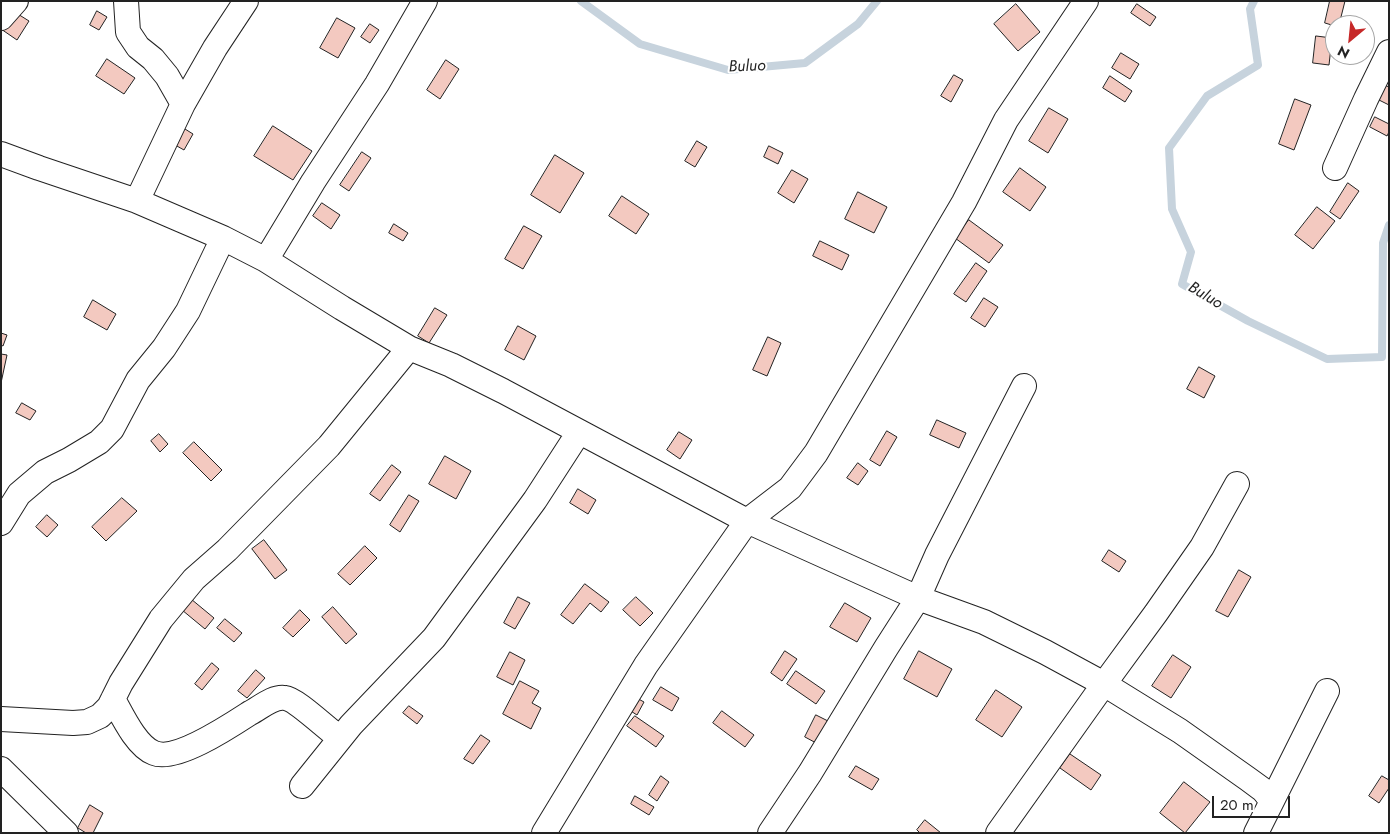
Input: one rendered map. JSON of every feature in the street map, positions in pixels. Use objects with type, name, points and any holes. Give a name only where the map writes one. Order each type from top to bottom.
[{"type":"street","points":[[1,18],[16,1]]},
{"type":"street","points":[[126,1],[128,32],[138,47],[154,59],[167,76],[183,104]]},
{"type":"street","points":[[137,201],[183,104],[215,48],[246,1]]},
{"type":"street","points":[[266,260],[313,182],[377,84],[425,1]]},
{"type":"street","points":[[544,833],[646,665],[747,521],[790,488],[816,453],[964,202],[1006,120],[1086,1]]},
{"type":"street","points":[[1335,168],[1389,52]]},
{"type":"street","points":[[1,154],[137,201],[223,238],[266,260],[409,348],[451,365],[494,387],[747,521],[918,598],[984,622],[1045,652],[1104,684],[1180,732],[1263,790],[1267,821]]},
{"type":"street","points":[[1,523],[19,494],[45,472],[70,460],[99,442],[112,429],[138,380],[164,348],[188,311],[223,238]]},
{"type":"street","points":[[1,719],[73,723],[87,722],[100,716],[113,699],[161,619],[194,579],[239,538],[329,446],[409,348]]},
{"type":"street","points":[[770,833],[810,773],[918,598],[937,555],[1024,386]]},
{"type":"street","points":[[302,786],[340,738],[434,638],[536,500],[579,432]]},
{"type":"street","points":[[998,833],[1202,547],[1237,484]]},
{"type":"street","points":[[1267,821],[1327,691]]},
{"type":"street","points":[[113,699],[139,741],[152,752],[164,755],[185,750],[274,700],[285,698],[295,702],[340,738]]},
{"type":"street","points":[[1,769],[66,833]]},
{"type":"building","points":[[1330,1],[1345,1],[1342,15],[1327,15]]},
{"type":"building","points":[[1016,4],[1040,32],[1018,51],[994,24]]},
{"type":"building","points":[[1137,4],[1156,17],[1150,26],[1131,13]]},
{"type":"building","points":[[13,11],[29,21],[17,40],[1,29]]},
{"type":"building","points":[[97,11],[107,17],[99,30],[90,25]]},
{"type":"building","points":[[337,18],[355,28],[338,58],[320,48]]},
{"type":"building","points":[[370,24],[379,30],[370,43],[361,37]]},
{"type":"building","points":[[1316,36],[1325,37],[1325,64],[1313,63]]},
{"type":"building","points":[[1121,53],[1139,64],[1130,79],[1112,68]]},
{"type":"building","points":[[107,59],[135,78],[124,94],[96,76]]},
{"type":"building","points":[[446,60],[459,69],[440,99],[427,90]]},
{"type":"building","points":[[954,75],[963,80],[951,102],[941,96]]},
{"type":"building","points":[[1110,76],[1132,91],[1125,102],[1103,88]]},
{"type":"building","points":[[1382,84],[1389,87],[1389,105],[1375,98]]},
{"type":"building","points":[[1295,99],[1311,105],[1294,150],[1279,144]]},
{"type":"building","points":[[1049,108],[1068,119],[1048,153],[1029,141]]},
{"type":"building","points":[[1375,117],[1389,124],[1387,136],[1370,127]]},
{"type":"building","points":[[177,124],[193,134],[184,150],[168,141]]},
{"type":"building","points":[[273,126],[312,151],[293,180],[254,156]]},
{"type":"building","points":[[697,141],[707,147],[695,167],[685,161]]},
{"type":"building","points":[[769,146],[783,153],[778,164],[764,157]]},
{"type":"building","points":[[362,152],[371,158],[349,191],[340,185]]},
{"type":"building","points":[[555,155],[584,173],[560,213],[531,195]]},
{"type":"building","points":[[1020,168],[1046,187],[1030,211],[1003,192]]},
{"type":"building","points":[[792,170],[808,179],[794,203],[778,193]]},
{"type":"building","points":[[1348,183],[1359,191],[1340,219],[1330,212]]},
{"type":"building","points":[[858,192],[887,207],[874,233],[845,219]]},
{"type":"building","points":[[622,196],[649,214],[636,234],[609,216]]},
{"type":"building","points":[[322,203],[340,215],[331,229],[313,216]]},
{"type":"building","points":[[1317,207],[1335,221],[1313,249],[1295,235]]},
{"type":"building","points":[[969,220],[1003,245],[989,263],[955,238]]},
{"type":"building","points":[[394,224],[408,233],[403,241],[389,233]]},
{"type":"building","points":[[524,226],[542,236],[523,269],[505,259]]},
{"type":"building","points":[[820,241],[849,255],[842,270],[813,256]]},
{"type":"building","points":[[976,263],[987,271],[966,302],[954,294]]},
{"type":"building","points":[[984,298],[998,307],[985,327],[971,318]]},
{"type":"building","points":[[93,300],[116,314],[107,330],[84,317]]},
{"type":"building","points":[[435,308],[447,315],[429,343],[418,336]]},
{"type":"building","points":[[518,326],[536,336],[524,360],[505,350]]},
{"type":"building","points":[[1,333],[7,335],[3,346],[1,345]]},
{"type":"building","points":[[768,337],[781,343],[767,376],[753,370]]},
{"type":"building","points":[[1,354],[7,355],[1,383]]},
{"type":"building","points":[[1199,367],[1215,376],[1204,398],[1187,389]]},
{"type":"building","points":[[22,403],[36,411],[30,420],[16,413]]},
{"type":"building","points":[[937,420],[966,433],[959,448],[930,435]]},
{"type":"building","points":[[887,431],[897,437],[880,466],[870,460]]},
{"type":"building","points":[[679,432],[692,440],[680,459],[667,450]]},
{"type":"building","points":[[159,434],[168,444],[160,452],[151,441]]},
{"type":"building","points":[[194,442],[222,470],[211,481],[183,453]]},
{"type":"building","points":[[445,456],[471,471],[456,499],[429,484]]},
{"type":"building","points":[[858,463],[868,471],[858,485],[847,478]]},
{"type":"building","points":[[392,465],[401,472],[380,501],[370,494]]},
{"type":"building","points":[[578,489],[596,500],[588,514],[570,503]]},
{"type":"building","points":[[409,495],[419,501],[400,532],[390,525]]},
{"type":"building","points":[[122,498],[137,511],[106,541],[92,527]]},
{"type":"building","points":[[47,515],[58,525],[47,537],[36,527]]},
{"type":"building","points":[[264,540],[287,570],[275,579],[252,549]]},
{"type":"building","points":[[365,546],[377,558],[350,585],[338,574]]},
{"type":"building","points":[[1109,550],[1126,561],[1119,572],[1102,561]]},
{"type":"building","points":[[1239,570],[1251,577],[1228,617],[1216,611]]},
{"type":"building","points":[[585,584],[609,602],[601,612],[590,603],[573,624],[561,615]]},
{"type":"building","points":[[518,597],[530,603],[515,629],[504,623]]},
{"type":"building","points":[[636,597],[653,613],[640,626],[623,610]]},
{"type":"building","points":[[191,599],[214,618],[205,629],[182,610]]},
{"type":"building","points":[[845,603],[871,618],[857,642],[830,627]]},
{"type":"building","points":[[333,607],[357,634],[346,644],[322,617]]},
{"type":"building","points":[[300,610],[310,620],[293,637],[283,628]]},
{"type":"building","points":[[225,619],[242,633],[234,642],[217,628]]},
{"type":"building","points":[[785,651],[797,659],[782,681],[771,673]]},
{"type":"building","points":[[919,651],[952,669],[937,697],[904,679]]},
{"type":"building","points":[[510,652],[525,660],[513,685],[497,677]]},
{"type":"building","points":[[1173,655],[1191,667],[1171,698],[1152,686]]},
{"type":"building","points":[[212,663],[219,669],[202,690],[195,684]]},
{"type":"building","points":[[256,670],[265,678],[247,698],[238,691]]},
{"type":"building","points":[[796,671],[825,691],[816,704],[787,684]]},
{"type":"building","points":[[520,681],[539,691],[532,703],[541,708],[531,729],[503,714]]},
{"type":"building","points":[[661,687],[679,698],[672,711],[653,700]]},
{"type":"building","points":[[996,690],[1022,707],[1002,737],[976,720]]},
{"type":"building","points":[[633,696],[644,702],[637,715],[626,708]]},
{"type":"building","points":[[409,706],[423,716],[417,724],[403,713]]},
{"type":"building","points":[[722,711],[754,735],[745,747],[713,723]]},
{"type":"building","points":[[816,715],[830,722],[818,744],[805,737]]},
{"type":"building","points":[[635,716],[664,736],[656,747],[627,726]]},
{"type":"building","points":[[481,735],[490,741],[473,764],[464,759]]},
{"type":"building","points":[[1070,754],[1101,775],[1091,790],[1060,768]]},
{"type":"building","points":[[856,766],[879,779],[872,790],[849,777]]},
{"type":"building","points":[[661,776],[669,782],[657,801],[649,795]]},
{"type":"building","points":[[1382,776],[1389,780],[1389,788],[1379,803],[1369,796]]},
{"type":"building","points":[[1184,782],[1210,802],[1185,833],[1160,813]]},
{"type":"building","points":[[635,796],[654,807],[649,815],[631,804]]},
{"type":"building","points":[[90,805],[103,813],[93,833],[86,833],[78,828]]},
{"type":"building","points":[[925,820],[941,833],[920,833],[917,830]]},
{"type":"waterway","name":"Buluo","points":[[581,1],[640,44],[728,70],[805,63],[858,24],[877,1]]},
{"type":"waterway","name":"Buluo","points":[[1254,1],[1250,9],[1258,65],[1207,96],[1169,148],[1172,209],[1191,252],[1182,284],[1248,321],[1327,359],[1382,357],[1383,243],[1389,225]]}]
